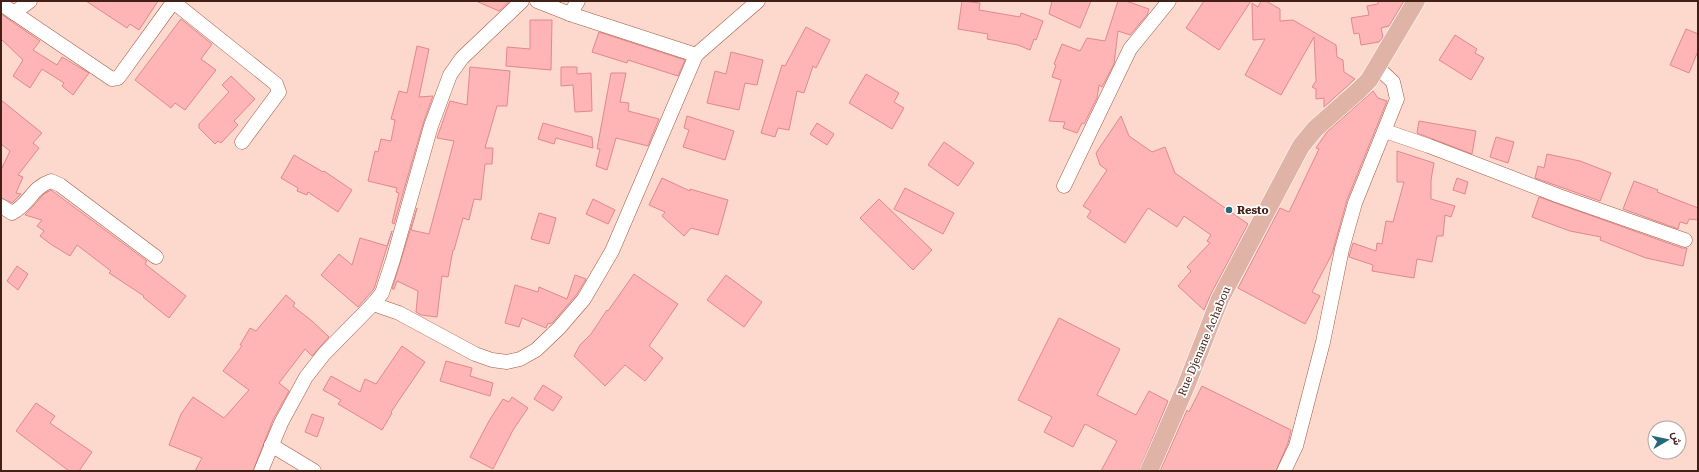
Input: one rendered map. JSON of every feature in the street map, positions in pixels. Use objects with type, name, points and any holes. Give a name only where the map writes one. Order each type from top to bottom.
[{"type":"main road","name":"Rue Djenane Achabou","points":[[1149,471],[1186,386],[1220,299],[1301,146],[1315,129],[1369,80],[1416,1]]},
{"type":"street","points":[[14,13],[30,1]]},
{"type":"street","points":[[261,471],[271,445],[306,377],[329,349],[382,293],[394,260],[431,126],[450,75],[462,58],[522,1]]},
{"type":"street","points":[[537,1],[570,14],[696,55]]},
{"type":"street","points":[[570,14],[578,1]]},
{"type":"street","points":[[373,304],[399,313],[475,354],[492,360],[507,362],[520,358],[536,350],[559,328],[584,299],[612,252],[696,55],[758,1]]},
{"type":"street","points":[[1064,186],[1130,49],[1169,1]]},
{"type":"street","points":[[1,4],[112,79],[118,78],[122,74],[171,5],[176,4],[240,54],[276,84],[278,88],[279,92],[242,142]]},
{"type":"street","points":[[1284,471],[1296,446],[1323,342],[1342,249],[1355,203],[1395,106],[1396,92],[1393,82],[1377,67]]},
{"type":"street","points":[[1385,131],[1429,146],[1559,196],[1684,240]]},
{"type":"street","points":[[1,206],[12,213],[21,209],[40,185],[51,181],[60,185],[156,257]]},
{"type":"street","points":[[271,445],[314,471]]},
{"type":"building","points":[[86,1],[158,1],[139,30],[130,24],[127,28]]},
{"type":"building","points":[[476,1],[510,1],[499,11]]},
{"type":"building","points":[[962,1],[980,3],[979,10],[1020,17],[1021,13],[1043,21],[1036,40],[1034,39],[1030,50],[1018,45],[987,39],[988,34],[958,29]]},
{"type":"building","points":[[1052,1],[1091,1],[1080,28],[1049,14]]},
{"type":"building","points":[[1118,1],[1126,1],[1149,9],[1147,15],[1130,35],[1118,31],[1114,64],[1102,87],[1099,85],[1097,98],[1084,124],[1082,123],[1077,133],[1063,128],[1065,122],[1049,121],[1061,80],[1052,77],[1056,65],[1054,64],[1062,44],[1080,51],[1087,38],[1105,41]]},
{"type":"building","points":[[1204,1],[1251,1],[1219,50],[1186,28]]},
{"type":"building","points":[[1261,1],[1266,1],[1280,9],[1280,21],[1293,20],[1336,45],[1337,57],[1343,60],[1344,72],[1355,79],[1324,107],[1324,98],[1316,99],[1316,89],[1312,87],[1316,81],[1314,37],[1281,95],[1245,75],[1265,39],[1253,40],[1252,3],[1258,7]]},
{"type":"building","points":[[1378,1],[1404,1],[1389,26],[1381,28],[1383,37],[1379,42],[1361,45],[1359,33],[1354,34],[1351,18],[1369,15],[1367,6],[1378,4]]},
{"type":"building","points":[[1,14],[40,41],[33,50],[57,65],[62,57],[89,73],[73,95],[62,86],[64,83],[42,69],[30,88],[13,76],[23,60],[1,39]]},
{"type":"building","points":[[181,19],[212,44],[201,59],[216,70],[185,110],[175,103],[171,108],[135,80]]},
{"type":"building","points":[[530,20],[552,20],[551,70],[506,66],[507,47],[530,49]]},
{"type":"building","points":[[806,27],[830,40],[816,68],[813,66],[804,93],[797,91],[789,130],[778,128],[775,137],[761,133],[782,65],[785,66]]},
{"type":"building","points":[[1686,29],[1698,34],[1698,51],[1689,73],[1670,65]]},
{"type":"building","points":[[599,32],[685,60],[678,76],[628,60],[627,63],[592,52]]},
{"type":"building","points":[[1455,35],[1477,49],[1475,53],[1484,58],[1471,80],[1439,60]]},
{"type":"building","points":[[417,46],[429,49],[419,97],[433,96],[423,124],[394,224],[392,223],[399,193],[396,192],[397,188],[368,181],[375,151],[378,152],[381,139],[391,141],[395,120],[391,119],[399,91],[407,93]]},
{"type":"building","points":[[731,52],[763,60],[757,85],[745,83],[739,110],[707,103],[715,71],[726,74]]},
{"type":"building","points":[[470,67],[510,71],[507,106],[497,106],[485,148],[493,148],[492,164],[485,164],[481,200],[474,199],[469,220],[463,218],[453,250],[448,277],[442,276],[437,317],[421,315],[416,312],[418,291],[397,281],[394,289],[392,289],[417,208],[411,230],[429,234],[454,141],[437,138],[450,101],[467,105]]},
{"type":"building","points":[[561,67],[577,67],[577,74],[591,73],[592,111],[575,112],[573,85],[561,86]]},
{"type":"building","points":[[611,73],[626,73],[620,102],[629,103],[628,111],[659,119],[648,146],[616,138],[607,170],[596,166],[600,149],[597,149]]},
{"type":"building","points":[[866,74],[899,93],[894,102],[904,108],[892,129],[849,103]]},
{"type":"building","points":[[231,76],[255,99],[234,121],[238,125],[221,143],[218,141],[215,144],[199,128],[199,124],[229,92],[222,85]]},
{"type":"building","points":[[1373,91],[1378,98],[1387,101],[1347,200],[1332,254],[1312,292],[1320,296],[1305,324],[1238,288],[1280,208],[1289,212],[1319,149],[1316,148],[1327,132]]},
{"type":"building","points":[[1,100],[42,133],[33,143],[39,148],[18,175],[23,177],[16,193],[21,194],[12,203],[1,198],[1,170],[10,151],[1,144]]},
{"type":"building","points":[[687,116],[734,131],[725,160],[683,147],[689,130],[684,128]]},
{"type":"building","points":[[1121,116],[1129,136],[1152,152],[1165,147],[1175,173],[1248,224],[1204,310],[1178,286],[1191,271],[1187,267],[1210,243],[1207,241],[1211,235],[1184,216],[1177,227],[1148,208],[1125,243],[1087,217],[1091,211],[1083,206],[1107,170],[1100,165],[1096,153]]},
{"type":"building","points":[[1419,121],[1476,131],[1472,154],[1417,133]]},
{"type":"building","points":[[543,123],[592,137],[593,148],[556,138],[554,144],[538,139]]},
{"type":"building","points":[[817,123],[834,134],[827,145],[810,134]]},
{"type":"building","points":[[1496,137],[1514,142],[1508,163],[1490,157]]},
{"type":"building","points":[[944,142],[974,163],[958,186],[928,165]]},
{"type":"building","points":[[1397,151],[1434,163],[1431,180],[1431,199],[1455,206],[1451,217],[1445,215],[1443,236],[1437,236],[1432,262],[1417,259],[1414,278],[1372,271],[1373,265],[1349,257],[1353,243],[1376,251],[1377,243],[1382,244],[1386,221],[1393,222],[1404,182],[1397,182]]},
{"type":"building","points":[[1547,154],[1580,161],[1611,173],[1600,201],[1535,178],[1538,166],[1544,168]]},
{"type":"building","points":[[294,155],[323,172],[324,171],[352,190],[338,212],[308,192],[307,195],[297,191],[298,188],[281,178]]},
{"type":"building","points":[[662,178],[690,191],[690,189],[728,200],[718,235],[691,228],[684,236],[662,216],[665,212],[649,205]]},
{"type":"building","points":[[1457,178],[1468,182],[1465,194],[1453,190]]},
{"type":"building","points":[[1634,181],[1698,208],[1698,220],[1689,219],[1687,224],[1680,222],[1678,229],[1623,209]]},
{"type":"building","points":[[905,188],[954,213],[943,234],[894,209]]},
{"type":"building","points":[[51,190],[147,261],[145,264],[186,296],[169,318],[143,297],[144,296],[109,273],[111,271],[77,245],[70,256],[40,236],[44,231],[37,226],[42,220],[25,215],[44,194]]},
{"type":"building","points":[[1539,197],[1682,248],[1687,248],[1683,266],[1646,258],[1600,240],[1601,237],[1570,231],[1532,217]]},
{"type":"building","points":[[593,199],[615,210],[608,224],[586,214]]},
{"type":"building","points":[[879,199],[932,250],[913,270],[860,218]]},
{"type":"building","points":[[539,213],[556,218],[549,244],[531,239]]},
{"type":"building","points":[[392,231],[374,289],[358,307],[321,275],[339,254],[352,265],[360,238],[387,246]]},
{"type":"building","points":[[17,266],[28,274],[18,290],[7,281]]},
{"type":"building","points":[[634,274],[678,304],[649,346],[663,358],[645,381],[625,365],[605,386],[574,356],[580,345],[591,334]]},
{"type":"building","points":[[575,275],[586,279],[577,294],[553,322],[550,324],[548,323],[546,328],[522,318],[519,327],[505,323],[515,285],[538,292],[539,287],[567,299]]},
{"type":"building","points":[[726,275],[762,302],[744,327],[707,300]]},
{"type":"building","points":[[286,295],[295,303],[293,306],[329,337],[312,356],[305,349],[279,383],[289,391],[273,420],[253,471],[195,471],[202,458],[169,445],[181,414],[193,397],[224,418],[249,390],[223,371],[242,346],[240,345],[250,328],[256,331]]},
{"type":"building","points":[[1059,318],[1120,349],[1097,395],[1136,415],[1149,391],[1168,401],[1139,471],[1101,471],[1117,441],[1085,424],[1073,447],[1044,432],[1052,417],[1018,400]]},
{"type":"building","points":[[402,346],[425,362],[391,412],[392,413],[382,430],[338,404],[341,400],[323,390],[331,376],[360,392],[365,379],[376,384]]},
{"type":"building","points":[[446,361],[472,368],[470,376],[493,383],[490,396],[440,381]]},
{"type":"building","points":[[543,385],[562,397],[553,411],[534,399]]},
{"type":"building","points":[[1202,386],[1291,430],[1288,443],[1276,471],[1160,471],[1187,410],[1189,412]]},
{"type":"building","points":[[512,397],[528,408],[513,430],[493,469],[470,457],[489,421],[503,399],[509,402]]},
{"type":"building","points":[[36,403],[55,416],[50,423],[92,452],[79,471],[69,471],[16,431]]},
{"type":"building","points":[[312,414],[324,418],[317,437],[305,432]]},
{"type":"place","name":"Resto","points":[[1229,210]]}]
